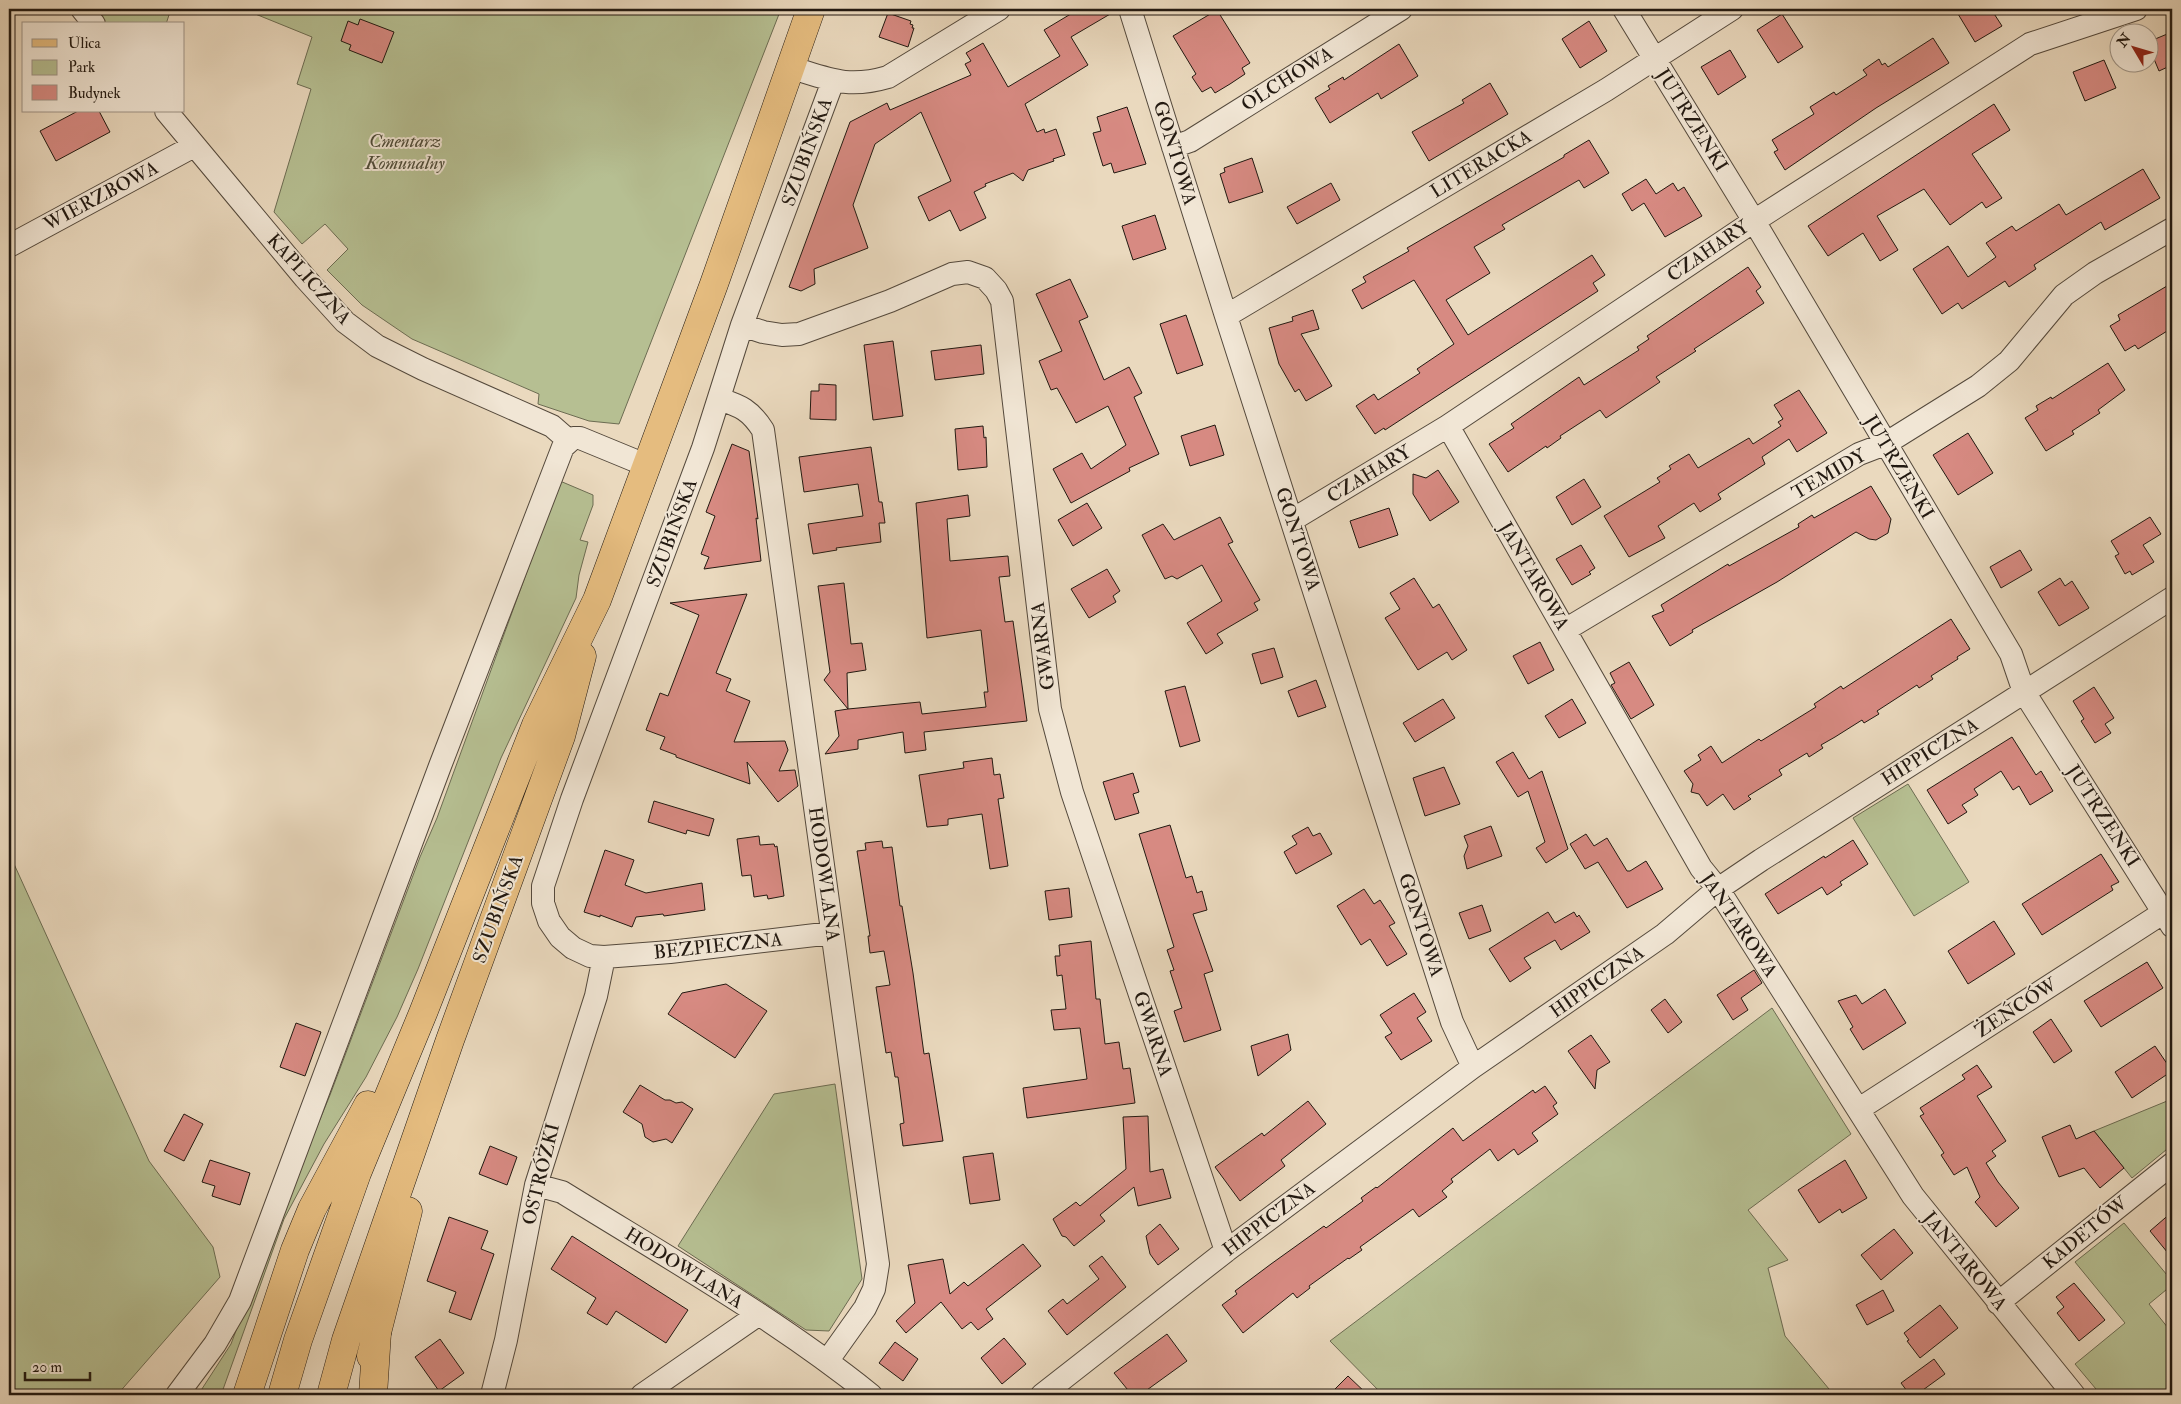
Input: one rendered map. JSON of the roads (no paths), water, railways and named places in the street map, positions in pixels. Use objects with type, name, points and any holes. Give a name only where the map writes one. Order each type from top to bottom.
[{"type":"main road","name":"SZUBIŃSKA","points":[[423,1013],[536,725],[597,600],[648,466],[811,9]]},
{"type":"main road","name":"SZUBIŃSKA","points":[[439,1073],[561,736],[597,600]]},
{"type":"main road","points":[[247,1395],[280,1293],[312,1209],[394,1058],[423,1013]]},
{"type":"main road","points":[[282,1395],[298,1340],[356,1173],[423,1013]]},
{"type":"main road","points":[[362,1395],[424,1150],[439,1073]]},
{"type":"main road","points":[[331,1395],[346,1340],[439,1073]]},
{"type":"main road","points":[[373,1395],[377,1332]]},
{"type":"street","points":[[82,9],[92,22]]},
{"type":"street","points":[[789,67],[833,81],[855,84],[869,83],[888,77],[998,9]]},
{"type":"street","name":"GONTOWA","points":[[1130,9],[1226,316],[1452,1022],[1474,1067]]},
{"type":"street","name":"OLCHOWA","points":[[1173,147],[1190,140],[1401,9]]},
{"type":"street","name":"JUTRZENKI","points":[[1624,9],[1754,221],[2011,654],[2024,692],[2169,915]]},
{"type":"street","name":"LITERACKA","points":[[1226,316],[1606,90],[1732,9]]},
{"type":"street","name":"CZAHARY","points":[[1292,520],[1448,426],[1754,221],[2030,44],[2136,9]]},
{"type":"street","name":"SZUBIŃSKA","points":[[604,957],[590,956],[574,948],[560,937],[549,921],[543,903],[543,886],[576,790],[700,457],[742,325],[833,81]]},
{"type":"street","name":"KAPLICZNA","points":[[167,112],[305,278],[345,322],[377,346],[423,369],[552,426],[568,440]]},
{"type":"street","name":"WIERZBOWA","points":[[9,246],[194,146]]},
{"type":"street","name":"TEMIDY","points":[[1565,630],[1859,454],[1885,444],[1993,375],[2030,338],[2064,295],[2082,282],[2172,229]]},
{"type":"street","name":"GWARNA","points":[[742,325],[763,332],[782,335],[799,334],[890,301],[952,274],[968,272],[985,278],[996,290],[1002,301],[1050,709],[1072,792],[1226,1251]]},
{"type":"street","name":"HODOWLANA","points":[[719,398],[738,405],[753,415],[763,430],[878,1264],[874,1290],[865,1308],[828,1360]]},
{"type":"street","name":"JANTAROWA","points":[[1448,426],[1702,868],[1718,889],[1913,1196],[2074,1395]]},
{"type":"street","points":[[177,1395],[215,1344],[240,1301],[563,447],[568,440],[580,438],[648,466]]},
{"type":"street","name":"HIPPICZNA","points":[[1042,1395],[1226,1251],[1474,1067],[1665,934],[1718,889],[2172,598]]},
{"type":"street","name":"ŻEŃCÓW","points":[[1859,1109],[2169,915]]},
{"type":"street","name":"BEZPIECZNA","points":[[604,957],[670,952],[832,933]]},
{"type":"street","name":"OSTRÓŻKI","points":[[492,1395],[506,1340],[536,1185],[596,996],[604,957]]},
{"type":"street","name":"KADETÓW","points":[[1998,1303],[2172,1164]]},
{"type":"street","name":"HODOWLANA","points":[[536,1185],[562,1192],[759,1314],[828,1360],[871,1395]]},
{"type":"street","points":[[642,1395],[759,1314]]},
{"type":"park label","name":"Cmentarz Komunalny","points":[[405,152]]}]
